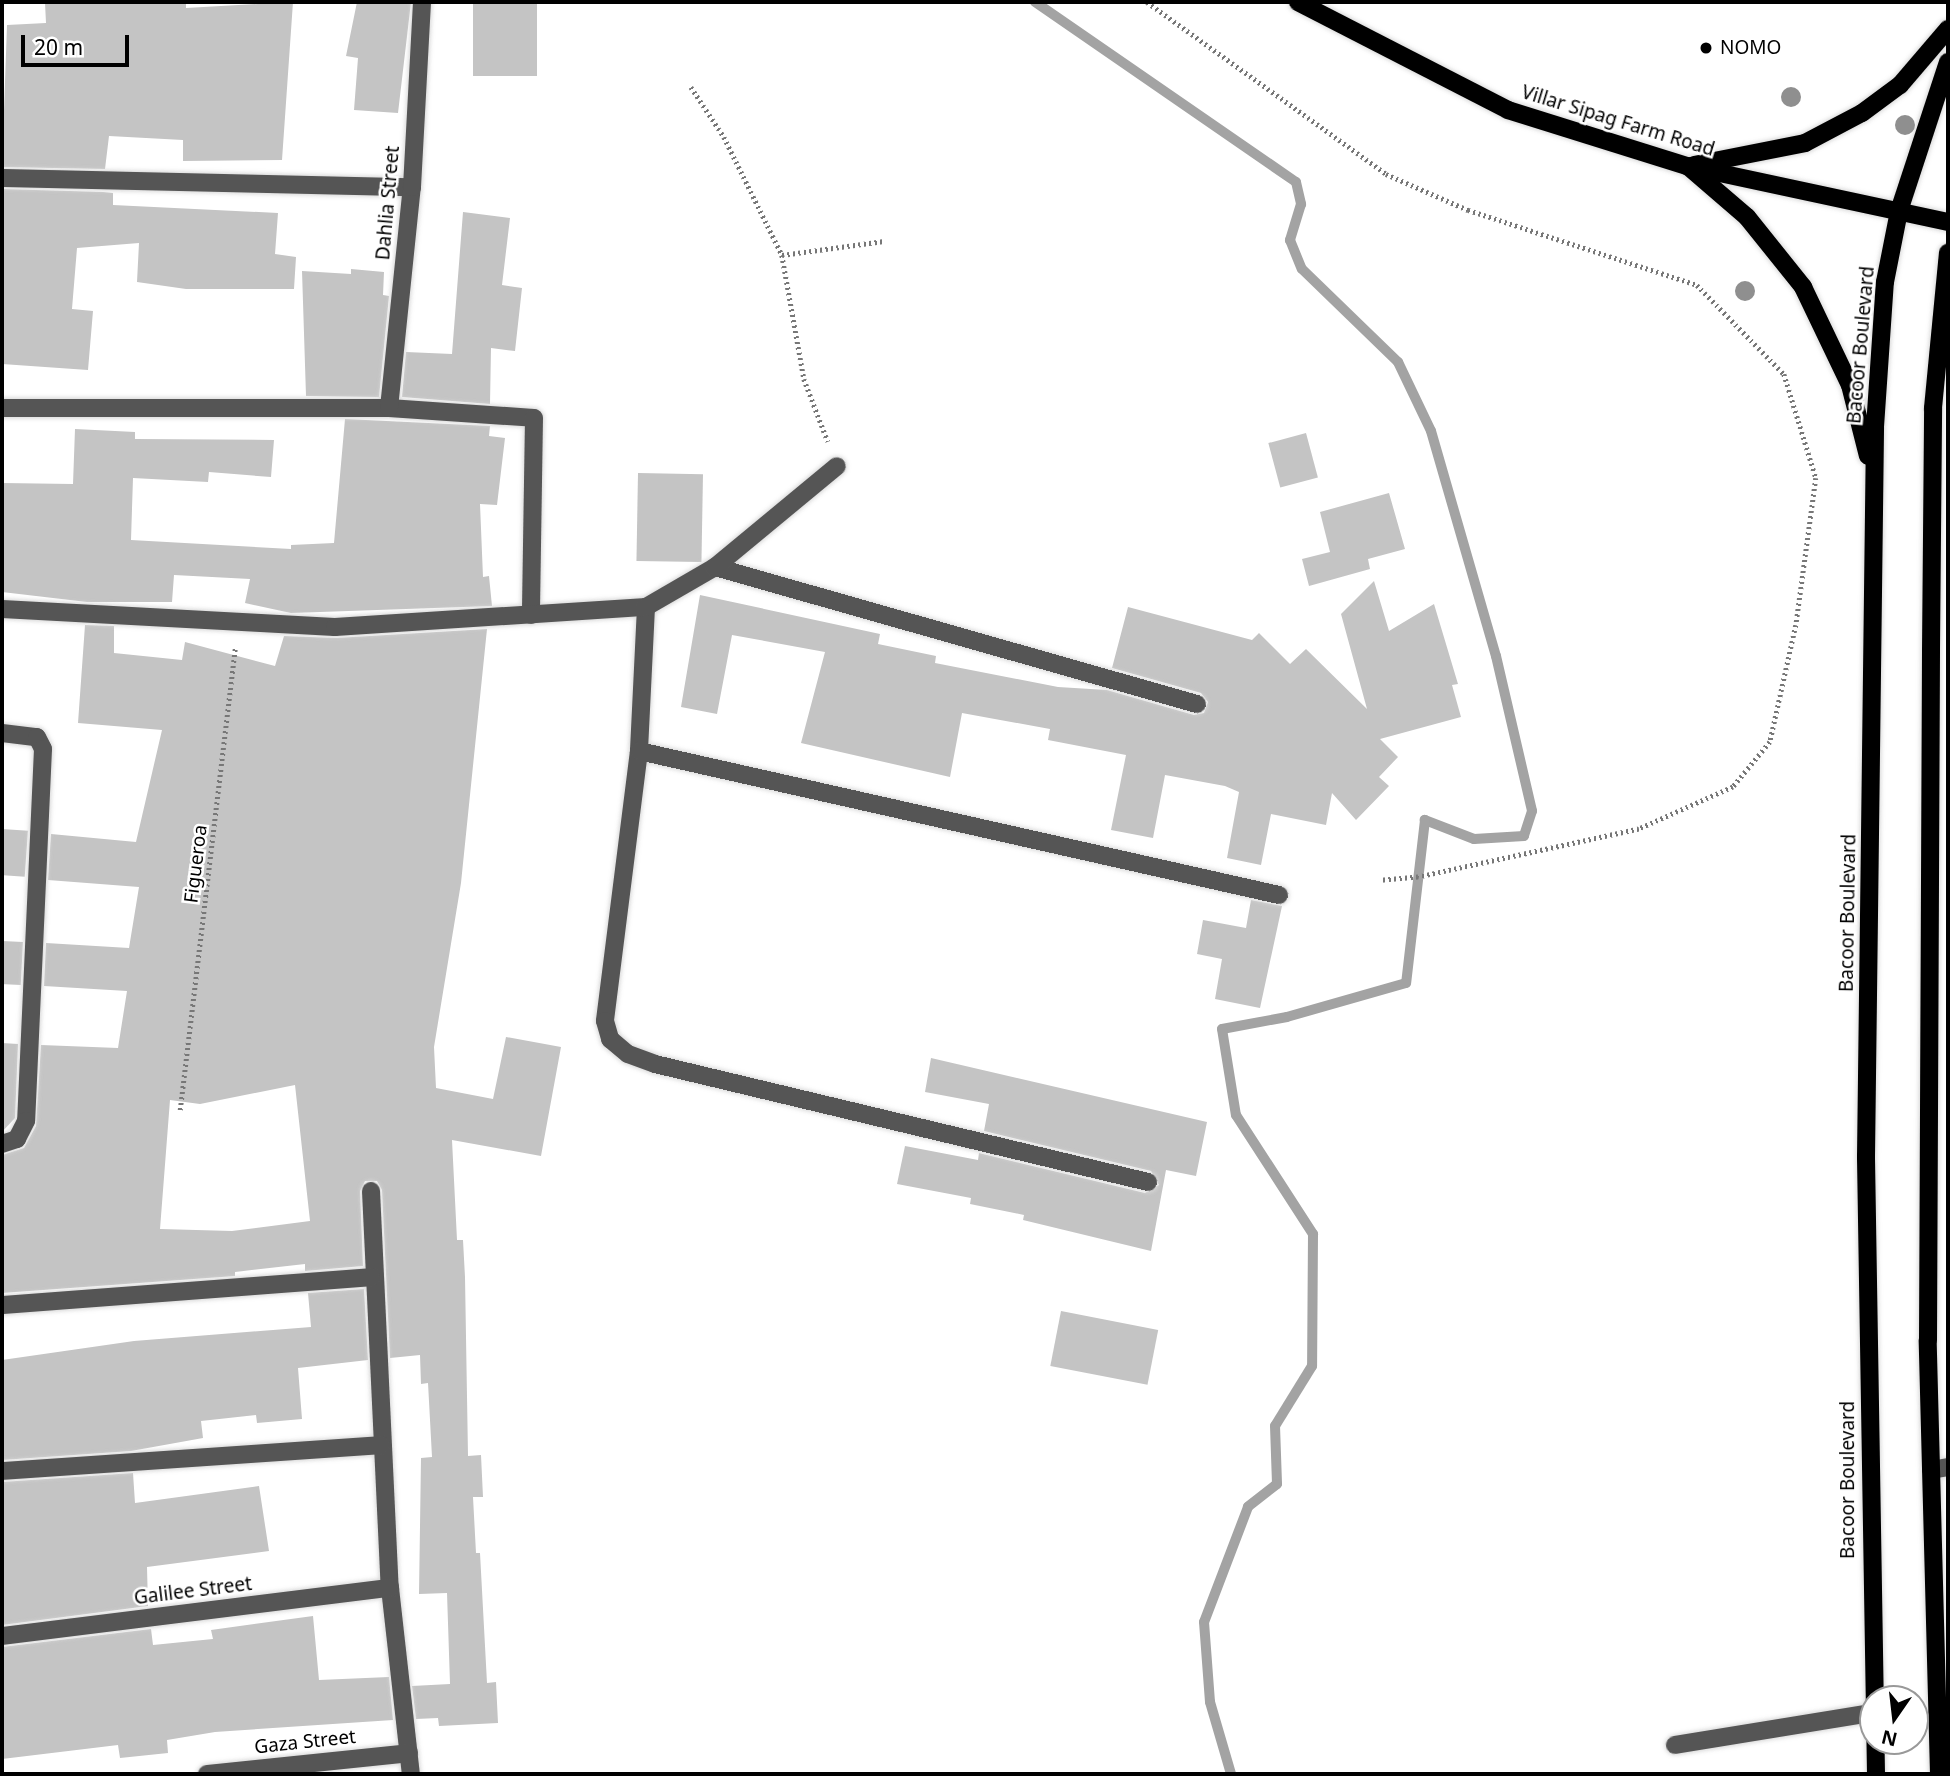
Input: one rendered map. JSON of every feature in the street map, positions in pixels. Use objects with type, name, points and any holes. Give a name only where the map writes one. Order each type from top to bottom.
[{"type":"main road","name":"Villar Sipag Farm Road","points":[[1298,2],[1508,110],[1687,166],[1948,222]]},
{"type":"main road","points":[[1687,166],[1816,137],[1900,85],[1948,29]]},
{"type":"main road","name":"Bacoor Boulevard","points":[[1871,1685],[1866,1157],[1873,476],[1878,349],[1899,211],[1948,62]]},
{"type":"main road","points":[[1687,166],[1747,217],[1803,286],[1850,385],[1873,476]]},
{"type":"main road","points":[[1939,1774],[1940,1468],[1933,408],[1948,253]]},
{"type":"main road","name":"Bacoor Boulevard","points":[[1874,1755],[1875,1774]]},
{"type":"street","name":"Dahlia Street","points":[[390,408],[412,187],[422,2]]},
{"type":"street","points":[[2,178],[412,187]]},
{"type":"street","points":[[2,408],[390,408],[534,418],[531,615]]},
{"type":"street","points":[[2,609],[335,627],[646,607],[715,567],[837,466]]},
{"type":"street","points":[[715,567],[1197,704]]},
{"type":"street","points":[[646,607],[639,751],[605,1021],[610,1039],[628,1054],[1148,1182]]},
{"type":"street","points":[[2,733],[37,737],[43,749],[26,1107],[9,1142]]},
{"type":"street","points":[[639,751],[1279,895]]},
{"type":"street","points":[[371,1191],[371,1277],[390,1588],[411,1774]]},
{"type":"street","points":[[2,1305],[371,1277]]},
{"type":"street","points":[[2,1471],[381,1445]]},
{"type":"street","name":"Galilee Street","points":[[2,1636],[390,1588]]},
{"type":"street","points":[[1675,1745],[1859,1715]]},
{"type":"street","name":"Gaza Street","points":[[206,1774],[409,1753]]},
{"type":"path","points":[[1147,2],[1386,174],[1468,210],[1697,285],[1784,374],[1816,478],[1796,625],[1770,742],[1733,787],[1639,829],[1419,877],[1381,880]]},
{"type":"path","points":[[691,87],[724,137],[782,255],[804,379],[837,466]]},
{"type":"path","points":[[782,255],[884,242]]},
{"type":"path","name":"Figueroa","points":[[180,1110],[239,622]]},
{"type":"building","points":[[186,2],[186,8],[293,2],[282,160],[183,161],[183,140],[109,136],[105,169],[2,167],[7,25],[46,23],[45,3]]},
{"type":"building","points":[[357,2],[411,2],[398,113],[354,110],[358,58],[346,56]]},
{"type":"building","points":[[473,2],[537,2],[537,76],[473,76]]},
{"type":"building","points":[[2,189],[113,193],[113,205],[278,213],[275,254],[296,257],[294,289],[186,289],[137,282],[139,243],[77,248],[72,309],[93,311],[88,370],[2,364]]},
{"type":"building","points":[[463,212],[510,218],[502,285],[522,288],[515,351],[491,348],[490,404],[402,397],[406,352],[452,354]]},
{"type":"building","points":[[351,269],[384,272],[383,295],[389,296],[379,397],[306,396],[302,271],[351,274]]},
{"type":"building","points":[[345,419],[490,426],[489,436],[505,438],[497,505],[480,504],[483,577],[489,576],[492,606],[291,613],[245,603],[250,579],[174,575],[172,602],[87,602],[2,592],[2,483],[73,484],[75,429],[135,432],[135,439],[274,440],[271,477],[209,472],[208,482],[133,478],[131,540],[291,549],[291,545],[334,543]]},
{"type":"building","points":[[1306,433],[1318,477],[1280,488],[1268,443]]},
{"type":"building","points":[[638,473],[703,474],[701,562],[636,561]]},
{"type":"building","points":[[1389,493],[1405,549],[1368,559],[1370,569],[1309,586],[1302,559],[1330,552],[1320,512]]},
{"type":"building","points":[[1374,581],[1389,631],[1434,604],[1458,684],[1452,685],[1461,717],[1380,739],[1398,757],[1379,777],[1389,786],[1356,820],[1332,793],[1326,825],[1271,814],[1261,865],[1227,858],[1239,792],[1225,786],[1165,775],[1153,838],[1111,830],[1126,755],[1048,740],[1050,729],[962,713],[950,777],[801,743],[825,652],[732,635],[717,714],[681,707],[700,595],[880,634],[878,644],[936,656],[935,663],[1058,687],[1107,690],[1194,715],[1204,713],[1208,702],[1201,693],[1112,668],[1128,607],[1252,640],[1259,633],[1290,664],[1306,649],[1367,709],[1341,614]]},
{"type":"building","points":[[85,625],[114,626],[114,653],[182,660],[185,642],[275,666],[284,636],[336,638],[487,629],[461,883],[434,1047],[436,1088],[493,1099],[506,1037],[561,1047],[541,1156],[452,1140],[457,1240],[463,1240],[465,1277],[468,1456],[481,1455],[483,1497],[473,1497],[476,1553],[480,1553],[487,1683],[496,1682],[498,1723],[439,1726],[438,1718],[416,1719],[412,1686],[450,1684],[447,1593],[419,1594],[421,1458],[432,1457],[428,1383],[421,1384],[420,1355],[390,1358],[382,1190],[377,1181],[365,1181],[360,1191],[363,1266],[305,1271],[305,1264],[235,1272],[235,1276],[2,1293],[2,1155],[24,1148],[36,1126],[41,1045],[118,1048],[127,991],[44,986],[46,943],[129,948],[139,887],[48,880],[51,834],[136,842],[162,730],[78,723]],"holes":[[[295,1085],[310,1221],[232,1231],[160,1229],[170,1100],[200,1104]]]},
{"type":"building","points":[[2,829],[28,831],[25,877],[2,875]]},
{"type":"building","points":[[1251,900],[1282,906],[1260,1008],[1215,999],[1222,959],[1197,954],[1203,920],[1246,928]]},
{"type":"building","points":[[2,941],[23,942],[21,985],[2,984]]},
{"type":"building","points":[[2,1043],[18,1044],[15,1118],[2,1132]]},
{"type":"building","points":[[931,1058],[1207,1122],[1196,1176],[1166,1170],[1151,1251],[1023,1220],[1024,1215],[970,1204],[971,1198],[897,1184],[905,1146],[978,1160],[979,1153],[1145,1193],[1159,1185],[1151,1171],[984,1131],[989,1104],[925,1092]]},
{"type":"building","points":[[364,1289],[368,1360],[298,1368],[302,1419],[257,1423],[256,1415],[201,1421],[203,1438],[131,1451],[2,1460],[2,1360],[134,1341],[311,1327],[308,1293]]},
{"type":"building","points":[[1061,1311],[1158,1330],[1147,1385],[1050,1366]]},
{"type":"building","points":[[133,1473],[135,1503],[259,1486],[269,1551],[147,1567],[148,1606],[2,1625],[2,1482]]},
{"type":"building","points":[[313,1616],[319,1680],[389,1677],[393,1720],[215,1732],[167,1740],[168,1753],[120,1758],[118,1745],[2,1759],[2,1647],[151,1629],[153,1645],[213,1639],[211,1630]]},
{"type":"waterway","points":[[1035,2],[1296,182],[1301,204],[1290,240],[1302,269],[1398,362],[1431,431],[1496,656],[1532,811],[1524,836],[1474,839],[1425,820],[1406,983],[1287,1017],[1222,1029],[1236,1115],[1313,1234],[1312,1366],[1275,1426],[1277,1484],[1248,1507],[1204,1622],[1210,1702],[1231,1774]]},
{"type":"place","name":"NOMO","points":[[1706,48]]}]
